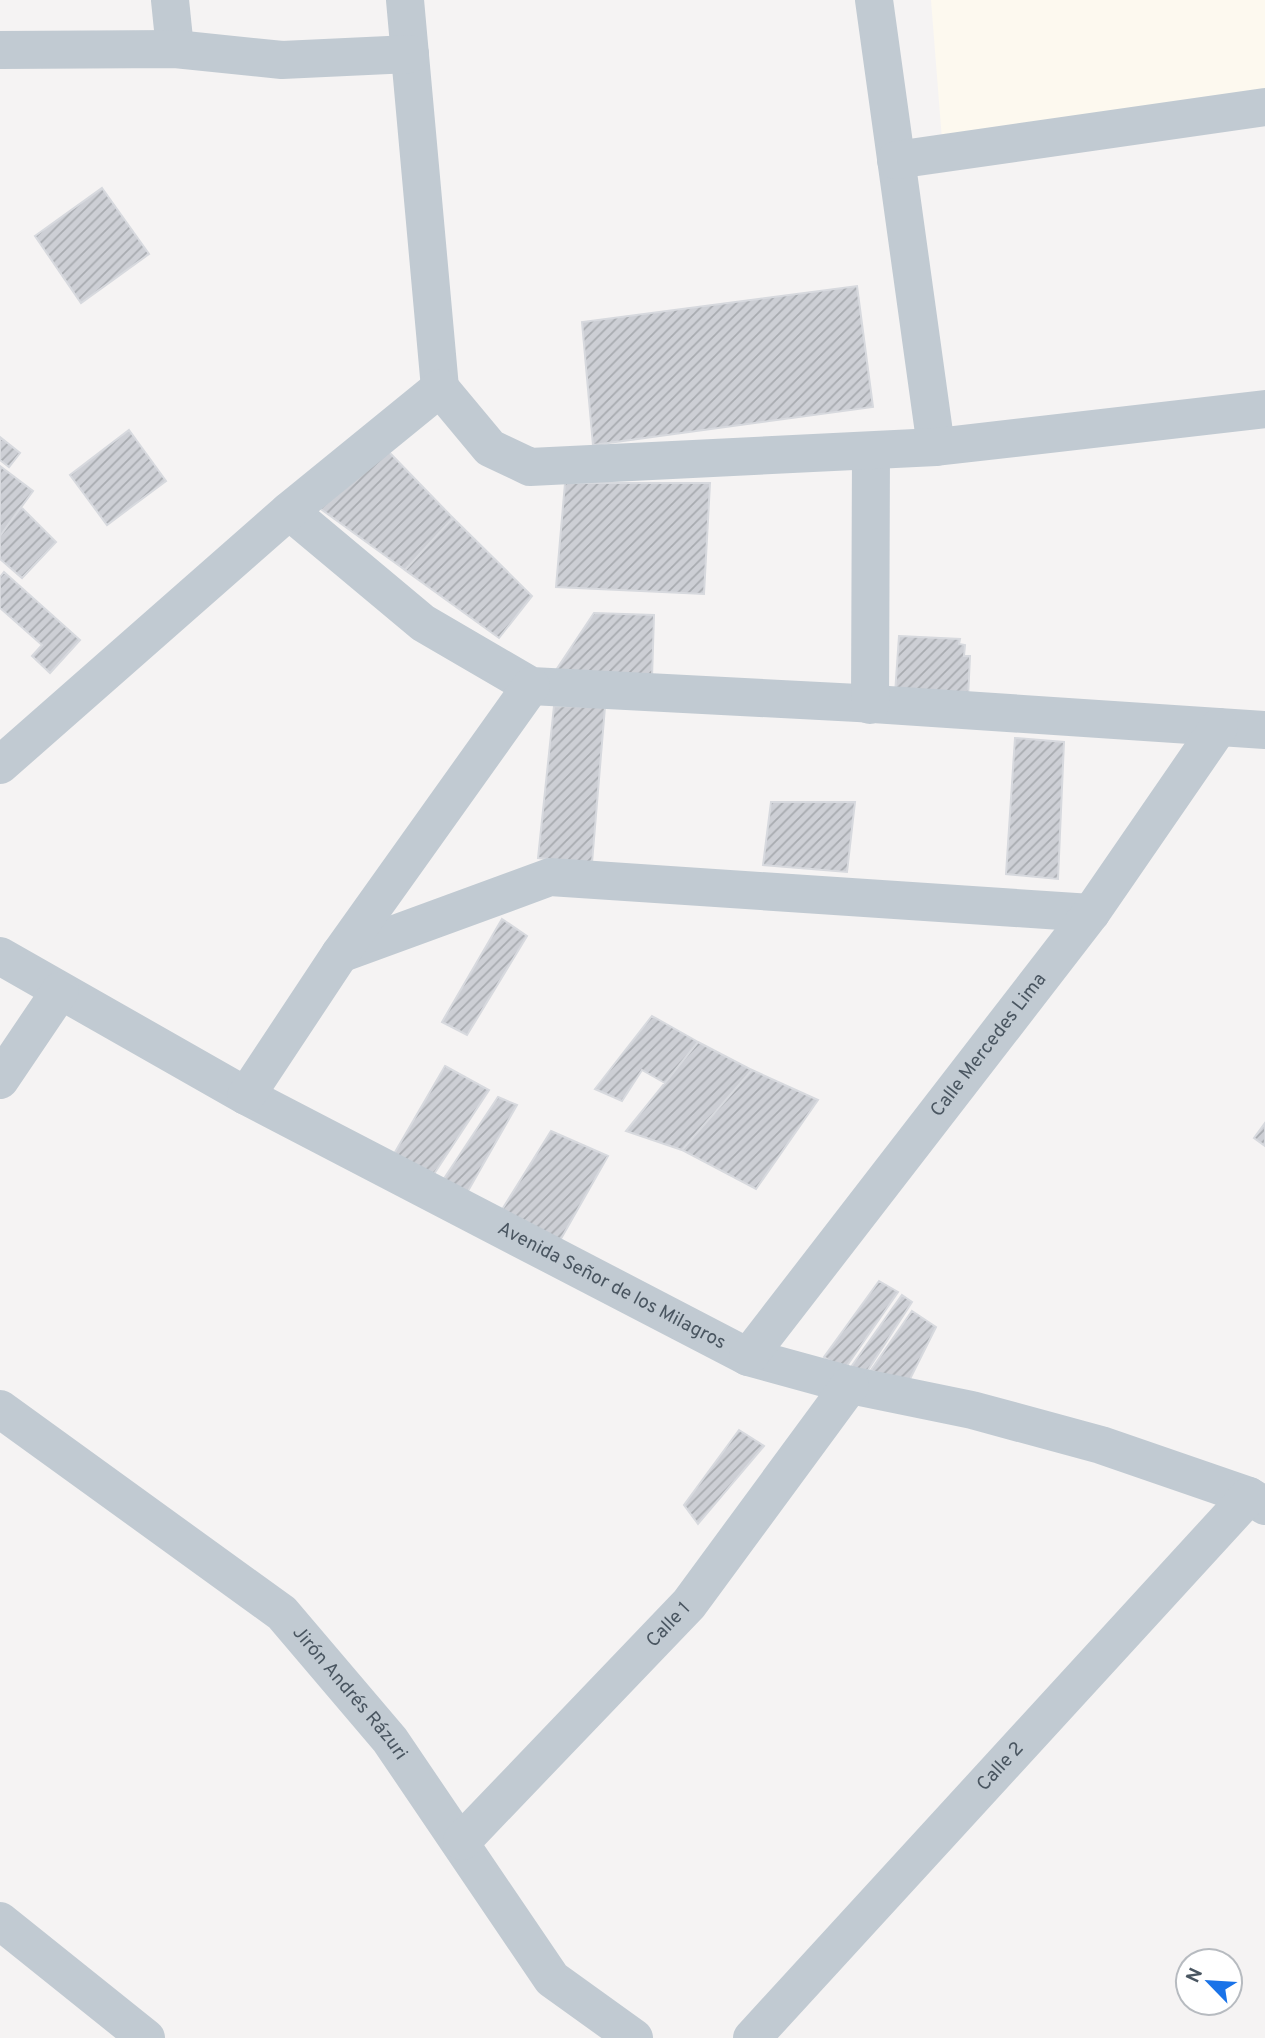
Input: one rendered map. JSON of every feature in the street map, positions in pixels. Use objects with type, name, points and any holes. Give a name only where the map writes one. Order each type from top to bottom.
[{"type":"street","points":[[170,0],[175,49]]},
{"type":"street","points":[[405,0],[440,388],[489,449],[530,467],[871,452],[1265,409]]},
{"type":"street","points":[[874,0],[936,447]]},
{"type":"street","points":[[0,50],[175,49],[282,60],[410,54]]},
{"type":"street","points":[[896,160],[1265,107]]},
{"type":"street","points":[[0,765],[289,510],[440,388]]},
{"type":"street","points":[[870,705],[871,452]]},
{"type":"street","points":[[289,510],[423,623],[531,686],[1265,730]]},
{"type":"street","points":[[246,1096],[340,954],[531,686]]},
{"type":"street","name":"Calle Mercedes Lima","points":[[748,1357],[1091,913],[1219,727]]},
{"type":"street","points":[[340,954],[550,877],[1091,913]]},
{"type":"street","name":"Avenida Señor de los Milagros","points":[[0,956],[246,1096],[748,1357],[850,1385],[972,1410],[1101,1445],[1257,1501]]},
{"type":"street","points":[[0,1080],[60,991]]},
{"type":"street","name":"Calle 1","points":[[462,1841],[689,1604],[850,1385]]},
{"type":"street","name":"Jirón Andrés Rázuri","points":[[0,1409],[282,1613],[390,1740],[462,1841],[552,1979],[634,2038]]},
{"type":"street","name":"Calle 2","points":[[752,2038],[1257,1501]]},
{"type":"street","points":[[0,1921],[146,2038]]},
{"type":"shaded area","points":[[931,0],[1265,0],[1265,91],[942,140]]},
{"type":"building","points":[[102,188],[149,254],[81,303],[35,236]]},
{"type":"building","points":[[857,286],[873,407],[593,445],[582,322]]},
{"type":"building","points":[[129,430],[166,481],[107,525],[70,475]]},
{"type":"building","points":[[0,437],[20,453],[9,467],[0,460]]},
{"type":"building","points":[[386,449],[453,518],[405,570],[318,507]]},
{"type":"building","points":[[0,466],[33,491],[0,536]]},
{"type":"building","points":[[565,483],[710,483],[704,594],[556,587]]},
{"type":"building","points":[[21,507],[56,542],[22,578],[0,559],[0,536]]},
{"type":"building","points":[[453,518],[532,596],[499,638],[405,570]]},
{"type":"building","points":[[4,572],[80,640],[50,673],[32,656],[42,645],[0,608],[0,577]]},
{"type":"building","points":[[594,613],[654,615],[652,678],[552,676]]},
{"type":"building","points":[[899,636],[960,639],[959,644],[965,645],[964,656],[970,656],[968,698],[895,694]]},
{"type":"building","points":[[554,706],[605,707],[592,863],[538,858]]},
{"type":"building","points":[[1015,738],[1064,742],[1058,879],[1006,874]]},
{"type":"building","points":[[771,802],[855,802],[847,872],[763,865]]},
{"type":"building","points":[[502,919],[527,936],[467,1035],[442,1022]]},
{"type":"building","points":[[652,1016],[698,1042],[665,1083],[642,1070],[622,1101],[595,1089]]},
{"type":"building","points":[[698,1042],[752,1070],[682,1150],[626,1131]]},
{"type":"building","points":[[445,1066],[489,1090],[432,1177],[391,1159]]},
{"type":"building","points":[[752,1070],[818,1100],[756,1189],[682,1150]]},
{"type":"building","points":[[498,1097],[517,1105],[464,1198],[439,1186]]},
{"type":"building","points":[[1265,1123],[1265,1146],[1254,1138]]},
{"type":"building","points":[[551,1131],[608,1156],[558,1244],[498,1216]]},
{"type":"building","points":[[879,1281],[898,1292],[844,1370],[824,1357]]},
{"type":"building","points":[[902,1295],[912,1302],[864,1376],[851,1367]]},
{"type":"building","points":[[912,1311],[936,1327],[906,1387],[871,1370]]},
{"type":"building","points":[[739,1430],[764,1446],[698,1524],[684,1505]]}]
